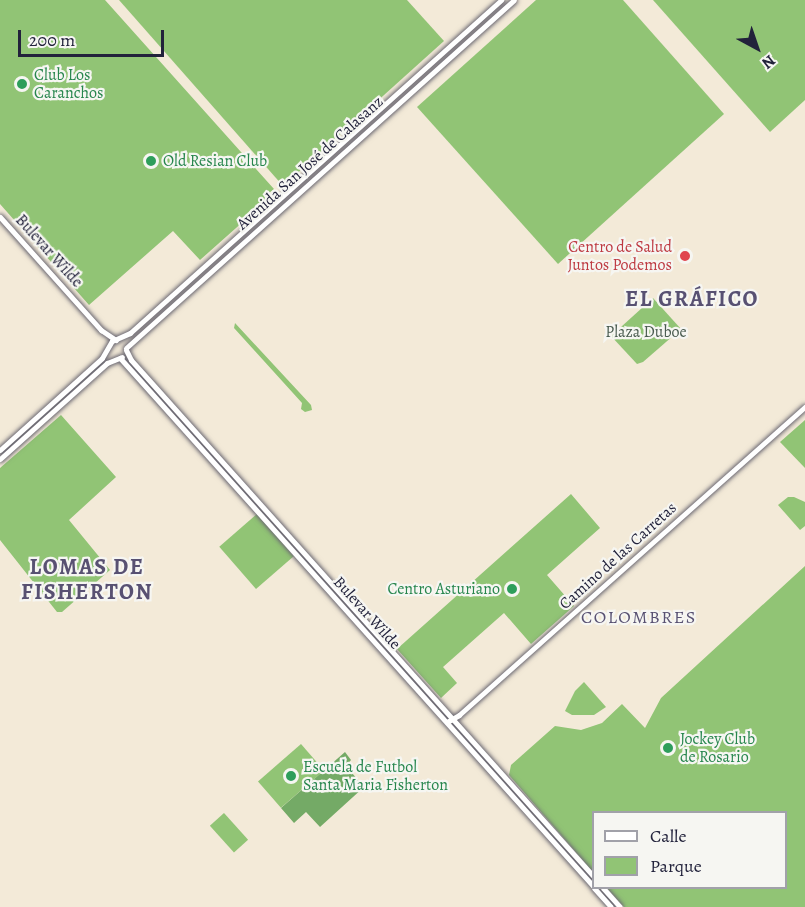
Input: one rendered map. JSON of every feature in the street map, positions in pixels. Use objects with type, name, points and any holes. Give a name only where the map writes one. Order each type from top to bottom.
[{"type":"main road","name":"Avenida San José de Calasanz","points":[[0,450],[118,340],[501,0]]},
{"type":"main road","name":"Avenida San José de Calasanz","points":[[0,459],[117,358],[514,0]]},
{"type":"main road","points":[[390,99],[396,105]]},
{"type":"main road","name":"Bulevar Wilde","points":[[0,217],[101,330],[118,340],[126,349],[139,369],[450,720],[592,885]]},
{"type":"main road","name":"Bulevar Wilde","points":[[101,330],[108,349],[592,875]]},
{"type":"main road","name":"Camino de las Carretas","points":[[450,720],[805,407]]},
{"type":"main road","name":"Bulevar Wilde","points":[[596,889],[611,907]]},
{"type":"main road","points":[[604,889],[620,907]]},
{"type":"green space","name":"Old Resian Club","points":[[0,0],[105,0],[274,189],[269,193],[271,197],[200,260],[173,231],[89,305],[0,204]]},
{"type":"green space","points":[[119,0],[407,0],[444,41],[283,186]]},
{"type":"green space","points":[[536,0],[623,0],[724,114],[558,264],[417,107]]},
{"type":"green space","points":[[653,0],[805,0],[805,100],[770,132]]},
{"type":"green space","name":"Plaza Duboe","points":[[653,298],[681,329],[643,362],[637,364],[611,336]]},
{"type":"green space","points":[[235,323],[311,405],[312,410],[305,412],[301,409],[302,403],[234,328]]},
{"type":"green space","points":[[61,415],[116,477],[69,520],[110,570],[62,612],[57,612],[0,540],[0,468]]},
{"type":"green space","points":[[805,420],[805,468],[780,442]]},
{"type":"green space","name":"Centro Asturiano","points":[[571,494],[600,528],[547,575],[574,606],[531,644],[504,613],[443,667],[457,683],[441,698],[397,649]]},
{"type":"green space","points":[[788,497],[805,502],[805,526],[800,530],[778,505]]},
{"type":"green space","points":[[257,514],[294,556],[256,589],[219,547]]},
{"type":"green space","name":"Jockey Club de Rosario","points":[[805,566],[805,907],[624,907],[608,889],[787,889],[787,811],[592,811],[592,871],[509,775],[511,765],[555,726],[581,730],[602,723],[622,704],[645,728],[661,698]]},
{"type":"green space","points":[[584,682],[606,707],[594,715],[572,715],[565,711],[575,691]]},
{"type":"green space","name":"Escuela de Futbol Santa Maria Fisherton","points":[[301,744],[324,770],[281,808],[258,781]]},
{"type":"green space","points":[[345,752],[351,760],[346,766],[364,787],[320,827],[306,812],[294,823],[281,808]]},
{"type":"green space","points":[[224,813],[248,840],[234,852],[210,826]]},
{"type":"place","name":"Club Los Caranchos","points":[[22,84]]},
{"type":"place","name":"Old Resian Club","points":[[151,161]]},
{"type":"place","name":"Centro de Salud Juntos Podemos","points":[[685,256]]},
{"type":"place","name":"Centro Asturiano","points":[[512,589]]},
{"type":"place","name":"Jockey Club de Rosario","points":[[668,748]]},
{"type":"place","name":"Escuela de Futbol Santa Maria Fisherton","points":[[291,776]]},
{"type":"district","name":"EL GRÁFICO","points":[[692,300]]},
{"type":"district","name":"LOMAS DE FISHERTON","points":[[87,580]]},
{"type":"district","name":"COLOMBRES","points":[[639,617]]}]
